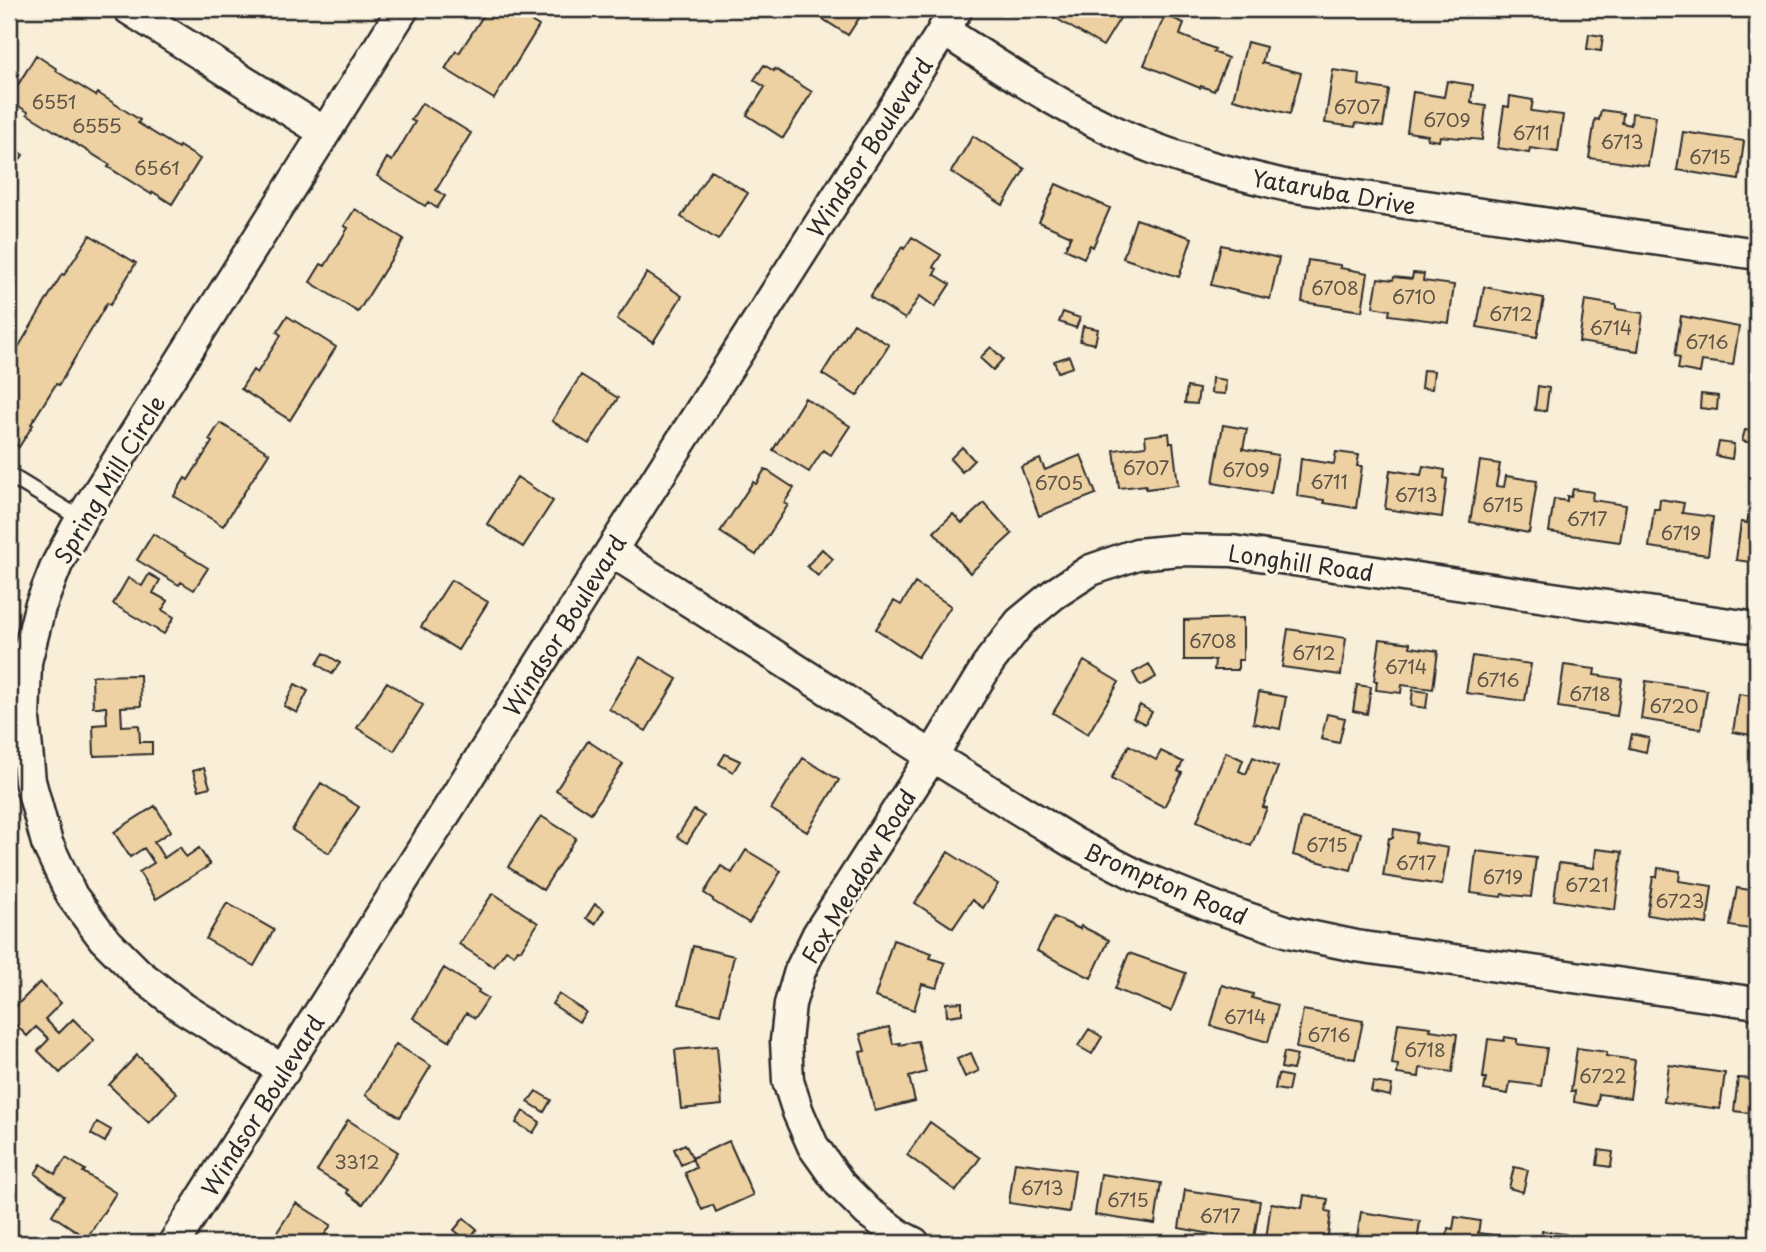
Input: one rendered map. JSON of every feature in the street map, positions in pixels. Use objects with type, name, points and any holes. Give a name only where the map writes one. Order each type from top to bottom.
[{"type":"street","points":[[130,9],[324,132]]},
{"type":"street","name":"Spring Mill Circle","points":[[284,1070],[183,1008],[140,975],[104,939],[72,896],[47,843],[30,780],[24,719],[26,662],[40,607],[57,564],[81,519],[403,9]]},
{"type":"street","name":"Yataruba Drive","points":[[950,20],[1042,94],[1096,123],[1154,149],[1221,170],[1287,186],[1757,254]]},
{"type":"street","name":"Windsor Boulevard","points":[[174,1243],[950,20]]},
{"type":"street","name":"Longhill Road","points":[[932,756],[990,661],[1020,622],[1054,594],[1091,570],[1136,554],[1180,550],[1232,551],[1757,628]]},
{"type":"street","name":"Brompton Road","points":[[611,551],[932,756],[1074,843],[1138,876],[1215,907],[1289,932],[1356,946],[1757,1003]]},
{"type":"street","name":"Fox Meadow Road","points":[[914,1243],[868,1212],[840,1184],[813,1146],[788,1081],[786,1041],[790,1004],[800,971],[818,934],[932,756]]},
{"type":"lane","points":[[9,475],[81,519]]},
{"type":"building","points":[[482,9],[511,9],[539,26],[494,99],[445,69],[483,16],[479,13]]},
{"type":"building","points":[[813,9],[865,9],[848,35],[812,12]]},
{"type":"building","points":[[1057,9],[1125,10],[1103,46],[1052,16]]},
{"type":"building","points":[[1165,15],[1184,23],[1180,35],[1215,49],[1213,52],[1228,58],[1214,91],[1144,65]]},
{"type":"building","points":[[1589,34],[1603,36],[1601,51],[1587,49]]},
{"type":"building","points":[[1247,42],[1266,47],[1262,63],[1301,73],[1290,114],[1233,99]]},
{"type":"building","points":[[36,55],[96,96],[98,93],[140,120],[138,123],[200,159],[172,204],[108,167],[110,165],[9,100]]},
{"type":"building","points":[[764,65],[812,92],[783,138],[747,115],[765,87],[754,80]]},
{"type":"building","points":[[1333,70],[1360,74],[1359,85],[1389,90],[1383,127],[1356,123],[1355,127],[1325,123]]},
{"type":"building","points":[[1447,81],[1473,85],[1471,102],[1486,106],[1482,140],[1440,136],[1439,141],[1427,139],[1428,135],[1407,132],[1413,92],[1444,97]]},
{"type":"building","points":[[1510,96],[1533,100],[1531,111],[1563,115],[1558,152],[1530,148],[1529,153],[1498,148],[1504,106],[1509,107]]},
{"type":"building","points":[[422,103],[471,133],[436,190],[445,196],[437,208],[428,202],[425,206],[377,176],[387,158],[392,161],[415,122],[411,120]]},
{"type":"building","points":[[1601,110],[1623,113],[1622,123],[1631,125],[1632,113],[1656,116],[1648,166],[1589,158],[1595,119],[1599,120]]},
{"type":"building","points":[[1683,132],[1744,141],[1739,180],[1677,170]]},
{"type":"building","points":[[973,136],[1025,169],[1003,205],[951,172]]},
{"type":"building","points":[[13,148],[23,155],[15,167],[9,163]]},
{"type":"building","points":[[711,170],[748,193],[718,240],[681,217]]},
{"type":"building","points":[[1056,184],[1110,208],[1093,247],[1090,245],[1084,258],[1065,249],[1071,236],[1039,222]]},
{"type":"building","points":[[355,209],[404,239],[358,312],[310,282],[321,264],[325,266],[348,228],[344,226]]},
{"type":"building","points":[[1136,219],[1192,238],[1179,277],[1123,258]]},
{"type":"building","points":[[90,235],[136,263],[110,305],[107,303],[19,447],[9,440],[9,358],[12,358],[62,274],[64,275]]},
{"type":"building","points":[[912,237],[941,255],[933,267],[937,269],[934,274],[950,284],[935,307],[920,296],[905,319],[870,297],[902,247],[904,249]]},
{"type":"building","points":[[1221,245],[1279,258],[1270,299],[1211,285]]},
{"type":"building","points":[[1308,260],[1368,273],[1362,311],[1302,302]]},
{"type":"building","points":[[647,273],[682,296],[653,342],[617,319]]},
{"type":"building","points":[[1413,273],[1424,274],[1423,281],[1454,285],[1449,323],[1389,315],[1390,310],[1373,307],[1378,278],[1412,279]]},
{"type":"building","points":[[1484,287],[1544,298],[1537,337],[1477,327]]},
{"type":"building","points":[[1585,300],[1643,313],[1638,351],[1579,342]]},
{"type":"building","points":[[1063,312],[1080,318],[1076,328],[1059,322]]},
{"type":"building","points":[[287,316],[336,347],[290,420],[241,389],[253,370],[257,373],[281,335],[277,332]]},
{"type":"building","points":[[1681,316],[1739,327],[1733,365],[1702,361],[1700,373],[1678,369],[1680,357],[1675,356]]},
{"type":"building","points":[[854,323],[889,345],[857,396],[822,374]]},
{"type":"building","points":[[1083,326],[1098,329],[1095,344],[1080,341]]},
{"type":"building","points":[[991,347],[1003,359],[993,370],[980,358]]},
{"type":"building","points":[[1069,356],[1073,367],[1058,372],[1054,361]]},
{"type":"building","points":[[1423,370],[1434,371],[1432,389],[1421,388]]},
{"type":"building","points":[[581,375],[618,398],[589,444],[552,421]]},
{"type":"building","points":[[1212,378],[1226,380],[1225,394],[1211,393]]},
{"type":"building","points":[[1538,386],[1549,388],[1546,411],[1535,410]]},
{"type":"building","points":[[1187,387],[1199,389],[1197,404],[1185,403]]},
{"type":"building","points":[[1701,394],[1718,396],[1717,410],[1700,408]]},
{"type":"building","points":[[805,398],[850,426],[831,455],[823,450],[809,472],[773,450]]},
{"type":"building","points":[[220,423],[269,453],[223,526],[174,496],[185,478],[188,480],[212,442],[209,440]]},
{"type":"building","points":[[1223,425],[1247,429],[1243,449],[1278,455],[1271,493],[1213,483]]},
{"type":"building","points":[[1745,430],[1757,432],[1757,444],[1742,441]]},
{"type":"building","points":[[1169,433],[1170,443],[1173,443],[1178,485],[1146,489],[1146,485],[1119,488],[1114,450],[1146,446],[1145,436]]},
{"type":"building","points":[[1719,442],[1734,444],[1732,459],[1716,456]]},
{"type":"building","points":[[962,447],[974,460],[962,472],[950,459]]},
{"type":"building","points":[[1336,452],[1359,455],[1357,466],[1362,466],[1356,508],[1297,496],[1301,459],[1334,464]]},
{"type":"building","points":[[1081,455],[1096,494],[1039,516],[1021,467],[1040,459],[1045,470]]},
{"type":"building","points":[[1480,461],[1500,464],[1496,486],[1504,487],[1506,476],[1537,481],[1529,533],[1470,522]]},
{"type":"building","points":[[1423,466],[1445,470],[1444,478],[1447,479],[1442,517],[1385,509],[1390,470],[1421,475]]},
{"type":"building","points":[[765,469],[794,488],[784,503],[788,505],[756,555],[720,532],[753,482],[756,484]]},
{"type":"building","points":[[517,477],[553,501],[523,547],[487,524]]},
{"type":"building","points":[[1573,489],[1593,492],[1592,500],[1626,505],[1620,542],[1549,532],[1554,499],[1567,501],[1567,496],[1571,497]]},
{"type":"building","points":[[1660,499],[1684,503],[1682,513],[1713,517],[1708,555],[1649,547],[1654,509],[1659,509]]},
{"type":"building","points":[[984,503],[1012,534],[970,573],[934,532],[953,514],[962,523]]},
{"type":"building","points":[[1749,513],[1757,515],[1757,563],[1736,560],[1741,522],[1747,523]]},
{"type":"building","points":[[153,534],[208,568],[194,590],[181,582],[179,585],[137,560]]},
{"type":"building","points":[[822,549],[833,559],[818,576],[807,566]]},
{"type":"building","points":[[149,574],[160,580],[153,593],[168,601],[162,610],[174,617],[164,634],[113,604],[128,578],[142,586]]},
{"type":"building","points":[[451,580],[488,602],[458,650],[421,627]]},
{"type":"building","points":[[915,583],[951,606],[918,657],[876,629],[894,601],[901,605]]},
{"type":"building","points":[[1243,618],[1243,660],[1238,660],[1238,670],[1214,670],[1215,660],[1184,660],[1184,620]]},
{"type":"building","points":[[1288,629],[1346,638],[1341,675],[1282,667]]},
{"type":"building","points":[[1380,639],[1410,643],[1410,647],[1438,651],[1433,689],[1402,685],[1401,693],[1376,690],[1377,681],[1374,681]]},
{"type":"building","points":[[324,653],[340,663],[332,674],[317,664]]},
{"type":"building","points":[[1472,656],[1531,664],[1525,701],[1466,693]]},
{"type":"building","points":[[640,657],[677,679],[646,731],[609,709]]},
{"type":"building","points":[[1084,661],[1119,682],[1088,734],[1053,713]]},
{"type":"building","points":[[1149,664],[1156,677],[1140,686],[1133,673]]},
{"type":"building","points":[[1564,665],[1595,669],[1594,675],[1622,679],[1617,716],[1558,707]]},
{"type":"building","points":[[140,675],[141,706],[121,707],[122,726],[139,725],[140,742],[152,742],[152,754],[94,756],[93,725],[107,724],[106,707],[93,707],[92,676]]},
{"type":"building","points":[[1646,681],[1707,690],[1701,729],[1641,719]]},
{"type":"building","points":[[387,682],[423,705],[394,751],[357,728]]},
{"type":"building","points":[[295,684],[308,691],[297,713],[284,706]]},
{"type":"building","points":[[1357,685],[1371,687],[1367,714],[1353,711]]},
{"type":"building","points":[[1413,690],[1428,692],[1426,708],[1411,706]]},
{"type":"building","points":[[1259,692],[1286,697],[1280,729],[1253,723]]},
{"type":"building","points":[[1739,694],[1757,697],[1757,736],[1733,732]]},
{"type":"building","points":[[1140,705],[1152,712],[1145,724],[1133,718]]},
{"type":"building","points":[[1327,714],[1345,718],[1339,743],[1321,739]]},
{"type":"building","points":[[1632,734],[1649,738],[1646,752],[1629,748]]},
{"type":"building","points":[[588,741],[623,764],[591,813],[556,790]]},
{"type":"building","points":[[1129,745],[1156,760],[1161,751],[1183,762],[1178,771],[1182,773],[1164,807],[1111,779]]},
{"type":"building","points":[[1226,752],[1243,760],[1239,771],[1246,774],[1253,757],[1278,767],[1263,807],[1267,808],[1251,846],[1197,821]]},
{"type":"building","points":[[725,754],[740,761],[733,772],[719,764]]},
{"type":"building","points":[[803,758],[839,780],[807,832],[771,809]]},
{"type":"building","points":[[204,768],[210,787],[199,790],[193,771]]},
{"type":"building","points":[[321,783],[359,807],[329,853],[292,830]]},
{"type":"building","points":[[155,806],[171,831],[154,842],[164,858],[180,847],[186,857],[199,848],[210,865],[156,899],[139,872],[154,863],[144,848],[130,857],[114,832]]},
{"type":"building","points":[[694,810],[704,816],[687,843],[677,837]]},
{"type":"building","points":[[541,816],[576,838],[543,890],[508,867]]},
{"type":"building","points":[[1302,818],[1361,833],[1351,870],[1293,855]]},
{"type":"building","points":[[1394,829],[1417,833],[1415,842],[1448,848],[1442,885],[1383,876],[1389,838],[1393,838]]},
{"type":"building","points":[[1596,849],[1622,852],[1615,910],[1554,900],[1559,863],[1594,868]]},
{"type":"building","points":[[746,850],[781,871],[749,923],[704,893],[721,866],[732,873]]},
{"type":"building","points":[[1476,851],[1536,858],[1531,897],[1471,893]]},
{"type":"building","points":[[948,852],[998,884],[983,908],[972,900],[953,928],[915,903]]},
{"type":"building","points":[[1658,868],[1680,871],[1679,881],[1712,886],[1707,924],[1647,915],[1653,877],[1657,877]]},
{"type":"building","points":[[1737,888],[1757,891],[1757,930],[1730,926]]},
{"type":"building","points":[[493,893],[538,923],[521,950],[518,949],[514,955],[506,950],[494,967],[459,944]]},
{"type":"building","points":[[227,903],[274,930],[254,966],[206,939]]},
{"type":"building","points":[[595,904],[604,910],[595,924],[586,918]]},
{"type":"building","points":[[1054,917],[1080,929],[1081,926],[1109,940],[1091,978],[1037,951]]},
{"type":"building","points":[[893,940],[932,953],[930,958],[945,963],[937,988],[922,984],[914,1010],[875,997]]},
{"type":"building","points":[[693,946],[734,956],[720,1014],[679,1004]]},
{"type":"building","points":[[1129,953],[1186,973],[1171,1011],[1115,989]]},
{"type":"building","points":[[444,968],[488,998],[475,1018],[466,1013],[449,1041],[413,1018]]},
{"type":"building","points":[[40,982],[61,1003],[45,1019],[59,1033],[73,1019],[94,1040],[60,1073],[38,1051],[49,1039],[36,1027],[27,1036],[9,1018],[9,1013]]},
{"type":"building","points":[[1222,985],[1253,994],[1252,998],[1278,1005],[1268,1042],[1211,1026]]},
{"type":"building","points":[[559,994],[586,1012],[579,1022],[552,1004]]},
{"type":"building","points":[[962,1002],[962,1014],[947,1016],[946,1003]]},
{"type":"building","points":[[1303,1010],[1363,1021],[1355,1059],[1296,1048]]},
{"type":"building","points":[[1398,1023],[1431,1027],[1430,1030],[1457,1034],[1452,1072],[1420,1068],[1419,1077],[1397,1074],[1398,1065],[1392,1064]]},
{"type":"building","points":[[889,1027],[893,1044],[918,1041],[926,1072],[909,1077],[915,1101],[875,1111],[860,1052],[865,1051],[860,1034]]},
{"type":"building","points":[[1089,1029],[1102,1037],[1092,1054],[1078,1046]]},
{"type":"building","points":[[1505,1037],[1517,1039],[1517,1044],[1547,1048],[1541,1086],[1510,1082],[1508,1094],[1484,1090],[1488,1039],[1504,1041]]},
{"type":"building","points":[[396,1044],[431,1066],[400,1117],[365,1095]]},
{"type":"building","points":[[717,1046],[722,1105],[681,1109],[675,1050]]},
{"type":"building","points":[[1577,1048],[1607,1052],[1606,1056],[1635,1060],[1630,1098],[1599,1094],[1597,1106],[1574,1102],[1575,1091],[1571,1091]]},
{"type":"building","points":[[1284,1052],[1297,1055],[1293,1070],[1281,1068]]},
{"type":"building","points":[[971,1053],[979,1071],[965,1077],[957,1059]]},
{"type":"building","points":[[137,1055],[177,1093],[149,1123],[109,1085]]},
{"type":"building","points":[[1669,1065],[1725,1073],[1720,1109],[1664,1102]]},
{"type":"building","points":[[1278,1074],[1291,1077],[1288,1091],[1275,1089]]},
{"type":"building","points":[[1738,1078],[1757,1079],[1757,1131],[1753,1130],[1755,1116],[1734,1111]]},
{"type":"building","points":[[1373,1082],[1392,1085],[1390,1096],[1371,1092]]},
{"type":"building","points":[[536,1091],[551,1100],[544,1112],[528,1102]]},
{"type":"building","points":[[523,1111],[540,1122],[533,1133],[516,1123]]},
{"type":"building","points":[[348,1120],[398,1152],[363,1204],[347,1193],[348,1190],[317,1171]]},
{"type":"building","points":[[97,1122],[111,1130],[105,1142],[91,1134]]},
{"type":"building","points":[[930,1122],[980,1158],[956,1191],[907,1155]]},
{"type":"building","points":[[729,1141],[753,1195],[716,1212],[713,1205],[702,1210],[685,1173],[696,1168],[692,1158]]},
{"type":"building","points":[[685,1144],[693,1159],[681,1165],[674,1149]]},
{"type":"building","points":[[1599,1150],[1613,1152],[1611,1167],[1597,1165]]},
{"type":"building","points":[[66,1158],[116,1193],[87,1238],[52,1215],[64,1196],[35,1174],[41,1164],[55,1174]]},
{"type":"building","points":[[1015,1162],[1075,1170],[1069,1212],[1009,1203]]},
{"type":"building","points":[[1514,1167],[1528,1170],[1523,1192],[1509,1188]]},
{"type":"building","points":[[1101,1174],[1161,1183],[1155,1224],[1095,1215]]},
{"type":"building","points":[[1185,1190],[1260,1201],[1254,1238],[1238,1236],[1238,1239],[1179,1228]]},
{"type":"building","points":[[1304,1195],[1328,1199],[1326,1211],[1331,1212],[1327,1243],[1290,1243],[1266,1239],[1271,1203],[1302,1208]]},
{"type":"building","points":[[296,1203],[331,1225],[319,1243],[270,1243]]},
{"type":"building","points":[[1361,1212],[1420,1221],[1417,1243],[1356,1243]]},
{"type":"building","points":[[1455,1217],[1480,1221],[1478,1233],[1508,1237],[1508,1243],[1446,1243],[1448,1228],[1453,1229]]},
{"type":"building","points":[[464,1218],[477,1229],[467,1241],[454,1230]]},
{"type":"building","points":[[1542,1231],[1566,1234],[1565,1243],[1536,1243],[1541,1241]]},
{"type":"building","points":[[781,1234],[791,1243],[772,1243]]}]
